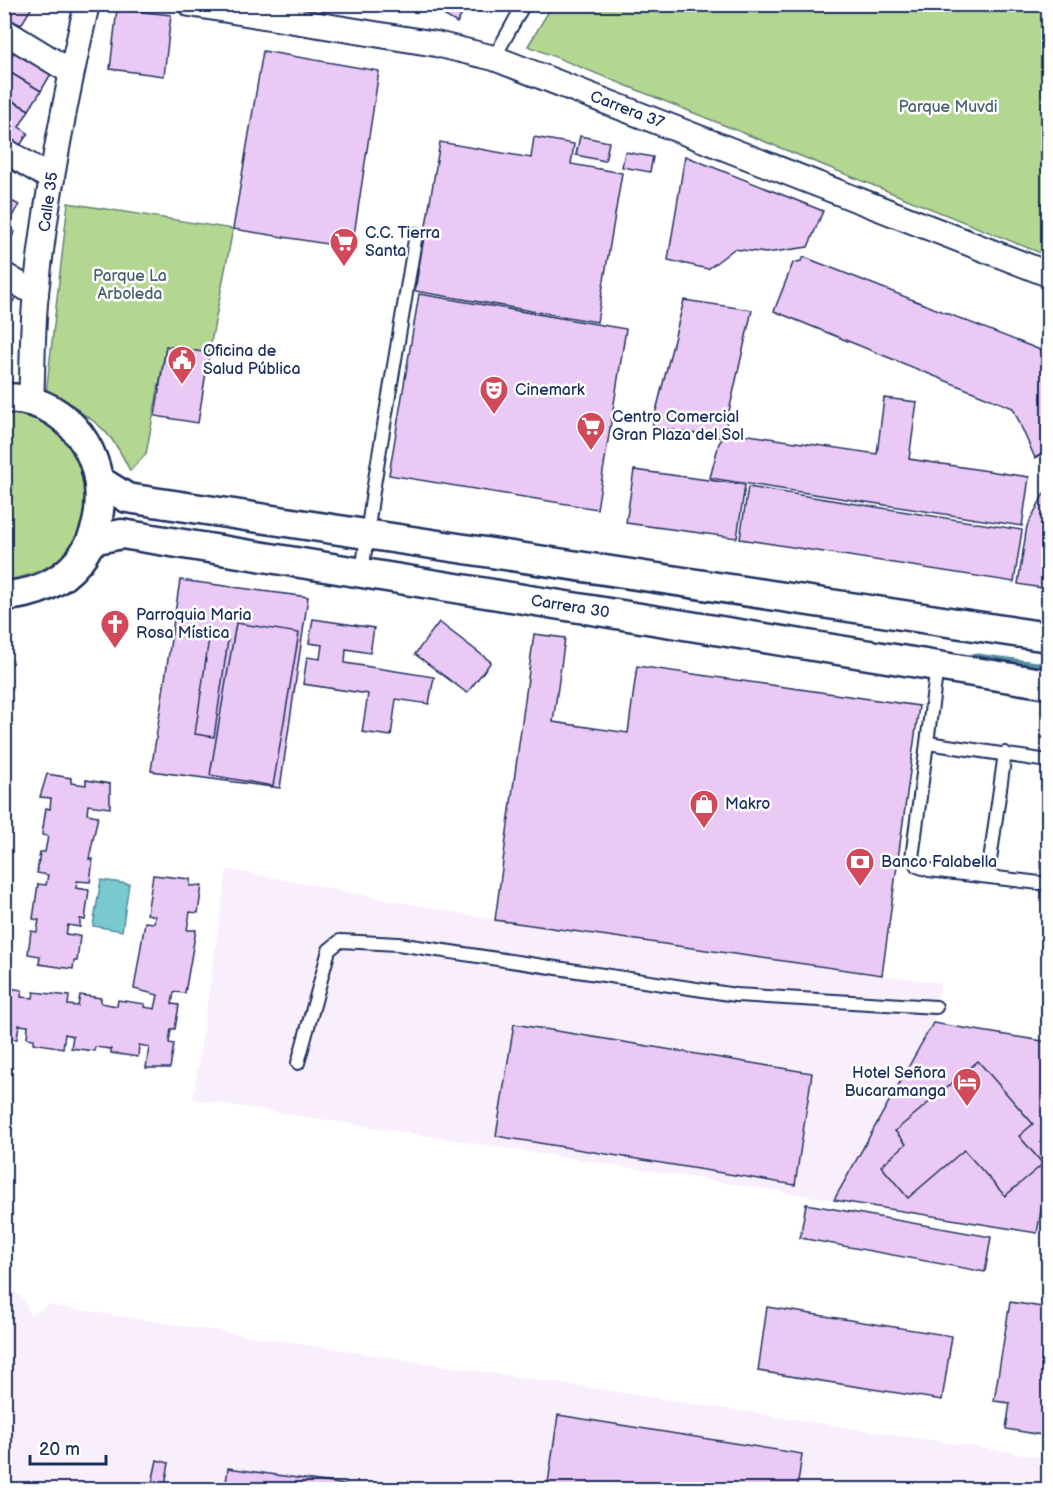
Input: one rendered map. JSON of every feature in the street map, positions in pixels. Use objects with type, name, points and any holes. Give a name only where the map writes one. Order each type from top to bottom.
[{"type":"street","name":"Calle 35","points":[[12,399],[36,294],[52,179],[71,72],[87,4]]},
{"type":"street","name":"Carrera 37","points":[[190,4],[436,44],[494,58],[1048,274]]},
{"type":"street","points":[[4,31],[71,72]]},
{"type":"street","points":[[4,150],[52,179]]},
{"type":"street","points":[[4,275],[36,294]]},
{"type":"street","points":[[4,596],[33,592],[61,577],[84,554],[92,540],[101,502],[100,481],[94,460],[84,441],[69,424],[52,411],[12,399]]},
{"type":"street","points":[[100,481],[126,498],[1048,637]]},
{"type":"street","name":"Carrera 30","points":[[92,540],[122,534],[1048,684]]},
{"type":"lane","points":[[494,58],[524,4]]},
{"type":"lane","points":[[362,573],[366,534],[416,234]]},
{"type":"lane","points":[[937,666],[912,858],[917,866],[929,870],[988,875],[1048,884]]},
{"type":"lane","points":[[928,743],[1048,761]]},
{"type":"lane","points":[[988,875],[1005,753]]},
{"type":"lane","points":[[298,1063],[329,950],[340,941],[398,944],[736,995],[936,1007]]},
{"type":"shaded area","points":[[227,869],[495,920],[941,983],[933,1023],[834,1200],[193,1099]]},
{"type":"shaded area","points":[[4,1283],[24,1299],[30,1315],[48,1305],[1048,1458],[1048,1489],[5,1489]]},
{"type":"green space","name":"Parque Muvdi","points":[[553,4],[1048,5],[1048,256],[528,46]]},
{"type":"green space","name":"Parque La Arboleda","points":[[68,203],[233,229],[209,353],[166,347],[146,454],[130,471],[106,432],[87,416],[46,394]]},
{"type":"green space","points":[[5,410],[40,418],[58,430],[72,446],[81,465],[86,486],[86,507],[81,528],[71,546],[56,561],[31,574],[5,580]]},
{"type":"water","points":[[101,880],[129,884],[122,931],[93,926]]},
{"type":"building","points":[[4,4],[34,4],[21,25],[4,16]]},
{"type":"building","points":[[425,4],[468,4],[457,23]]},
{"type":"building","points":[[117,9],[171,15],[164,76],[110,69]]},
{"type":"building","points":[[15,50],[52,72],[41,91],[4,69]]},
{"type":"building","points":[[263,51],[379,71],[352,248],[233,229]]},
{"type":"building","points":[[4,69],[41,91],[29,110],[4,96]]},
{"type":"building","points":[[12,101],[29,110],[19,127],[28,133],[18,149],[4,141],[4,114]]},
{"type":"building","points":[[580,136],[609,142],[605,161],[576,155]]},
{"type":"building","points":[[534,137],[574,144],[571,164],[622,173],[597,322],[415,291],[440,142],[531,158]]},
{"type":"building","points":[[625,152],[653,157],[650,172],[622,167]]},
{"type":"building","points":[[685,156],[823,211],[808,247],[766,253],[734,249],[708,269],[668,260]]},
{"type":"building","points":[[4,197],[19,205],[8,223],[4,220]]},
{"type":"building","points":[[4,226],[15,232],[4,250]]},
{"type":"building","points":[[804,257],[1048,353],[1048,450],[1035,458],[1013,408],[774,311],[793,263],[801,261]]},
{"type":"building","points":[[4,283],[19,292],[4,316]]},
{"type":"building","points":[[419,294],[626,329],[597,509],[389,475]]},
{"type":"building","points":[[684,300],[752,310],[723,438],[652,427]]},
{"type":"building","name":"Oficina de Salud Pública","points":[[166,346],[209,353],[198,423],[155,416]]},
{"type":"building","points":[[884,398],[917,402],[909,459],[1029,477],[1022,526],[710,478],[719,443],[728,432],[877,454]]},
{"type":"building","points":[[634,470],[745,485],[737,538],[626,523]]},
{"type":"building","points":[[1048,486],[1048,589],[1018,584],[1027,526]]},
{"type":"building","points":[[748,487],[1022,530],[1014,582],[740,539]]},
{"type":"building","points":[[180,580],[308,597],[280,788],[151,771]]},
{"type":"building","points":[[313,619],[374,628],[370,653],[346,649],[345,663],[434,677],[429,704],[396,699],[391,736],[362,732],[368,694],[303,684],[307,657],[320,659],[322,645],[309,643]]},
{"type":"building","points":[[439,622],[491,662],[467,693],[415,654]]},
{"type":"building","points":[[236,623],[299,633],[273,786],[210,775]]},
{"type":"building","name":"Makro","points":[[534,634],[565,638],[553,722],[628,733],[637,666],[919,706],[882,975],[495,920]]},
{"type":"building","points":[[209,638],[228,640],[214,737],[195,734]]},
{"type":"building","points":[[47,774],[71,778],[71,783],[86,785],[86,780],[110,784],[110,808],[88,805],[87,814],[98,816],[89,859],[93,859],[90,882],[77,881],[76,888],[89,890],[85,920],[80,919],[80,927],[68,925],[66,934],[80,936],[77,961],[74,961],[73,969],[39,964],[40,956],[28,954],[31,931],[37,932],[39,920],[33,919],[38,884],[46,885],[48,875],[37,873],[40,852],[45,852],[48,836],[42,835],[46,808],[50,809],[51,798],[40,797]]},
{"type":"building","points":[[153,875],[190,879],[190,886],[202,885],[198,913],[190,912],[187,930],[196,930],[185,993],[174,992],[172,1004],[179,1005],[175,1029],[171,1029],[169,1043],[174,1044],[170,1068],[146,1068],[149,1047],[139,1045],[138,1057],[111,1053],[111,1049],[95,1047],[94,1051],[71,1048],[73,1036],[65,1034],[63,1048],[33,1043],[34,1039],[27,1038],[28,1026],[19,1025],[17,1039],[4,1038],[4,987],[22,990],[21,997],[33,998],[34,992],[69,996],[68,1005],[78,1006],[80,995],[101,998],[101,1003],[117,1006],[118,1000],[145,1004],[144,1007],[155,1009],[158,995],[134,989],[145,922],[154,923],[155,916],[147,914]]},
{"type":"building","name":"Hotel Señora Bucaramanga","points":[[933,1023],[1048,1042],[1048,1172],[1037,1233],[834,1200]]},
{"type":"building","points":[[514,1024],[812,1073],[795,1185],[496,1136]]},
{"type":"building","points":[[978,1061],[1033,1124],[1019,1136],[1043,1164],[1005,1196],[964,1150],[908,1198],[881,1166],[906,1144],[895,1131]]},
{"type":"building","points":[[806,1204],[991,1237],[985,1272],[800,1238]]},
{"type":"building","points":[[1010,1302],[1048,1308],[1048,1436],[1006,1429],[1010,1403],[994,1401]]},
{"type":"building","points":[[767,1307],[952,1336],[942,1400],[758,1371]]},
{"type":"building","points":[[558,1415],[802,1454],[797,1490],[547,1490]]},
{"type":"building","points":[[157,1460],[169,1463],[165,1485],[152,1483]]},
{"type":"building","points":[[228,1468],[353,1486],[353,1490],[225,1490]]},
{"type":"waterway","points":[[974,657],[1048,667]]},
{"type":"place","name":"C.C. Tierra Santa","points":[[344,268]]},
{"type":"place","name":"Oficina de Salud Pública","points":[[182,386]]},
{"type":"place","name":"Cinemark","points":[[494,416]]},
{"type":"place","name":"Centro Comercial Gran Plaza del Sol","points":[[591,452]]},
{"type":"place","name":"Parroquia Maria Rosa Mística","points":[[115,650]]},
{"type":"place","name":"Makro","points":[[704,830]]},
{"type":"place","name":"Banco Falabella","points":[[860,888]]},
{"type":"place","name":"Hotel Señora Bucaramanga","points":[[967,1108]]}]
